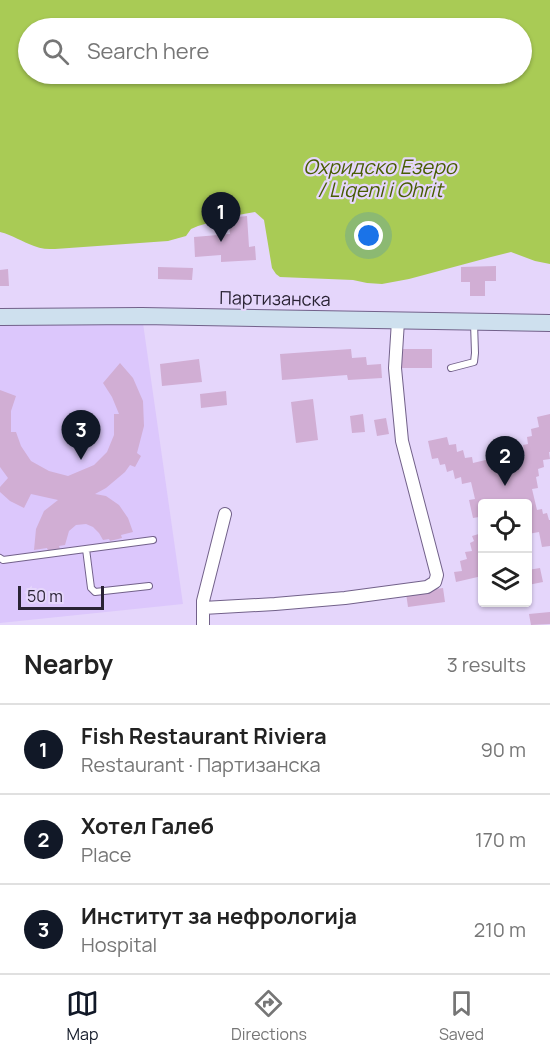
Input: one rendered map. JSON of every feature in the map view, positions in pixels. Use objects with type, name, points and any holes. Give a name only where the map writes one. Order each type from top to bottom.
[{"type":"main road","name":"Партизанска","points":[[0,316],[142,316],[550,323]]},
{"type":"street","points":[[203,608],[345,598],[427,587],[435,582],[437,575],[402,441],[395,368],[398,321]]},
{"type":"street","points":[[203,625],[203,601],[225,514]]},
{"type":"lane","points":[[451,368],[474,362],[474,322]]},
{"type":"lane","points":[[0,558],[3,560],[153,540]]},
{"type":"lane","points":[[86,549],[91,588],[95,592],[150,586]]},
{"type":"shaded area","points":[[142,316],[183,604],[0,623],[0,317]]},
{"type":"water","name":"Охридско Езеро / Liqeni i Ohrit","points":[[0,0],[550,0],[550,264],[511,252],[382,284],[353,280],[280,277],[272,268],[264,220],[255,212],[198,226],[191,229],[186,236],[168,241],[47,249],[0,232]]},
{"type":"building","points":[[247,216],[249,247],[255,246],[256,260],[221,262],[221,255],[195,257],[194,237],[230,234],[228,218]]},
{"type":"building","points":[[496,266],[496,281],[485,281],[485,296],[470,296],[470,282],[461,282],[461,267]]},
{"type":"building","points":[[158,267],[193,268],[192,280],[158,279]]},
{"type":"building","points":[[8,269],[9,286],[0,286],[0,270]]},
{"type":"building","points":[[351,349],[352,358],[366,357],[367,365],[381,364],[382,378],[348,380],[347,375],[282,380],[280,354]]},
{"type":"building","points":[[402,349],[432,349],[432,368],[402,368]]},
{"type":"building","points":[[199,359],[202,382],[162,386],[160,364]]},
{"type":"building","points":[[120,363],[133,378],[143,401],[144,426],[137,453],[141,456],[135,467],[130,465],[106,488],[95,494],[106,496],[119,505],[128,518],[133,532],[110,541],[109,539],[103,540],[93,527],[86,524],[76,525],[69,531],[65,545],[59,546],[60,549],[34,550],[36,529],[44,511],[58,500],[31,494],[24,508],[10,501],[0,492],[0,487],[8,478],[0,467],[0,390],[16,396],[11,411],[11,432],[16,432],[21,446],[31,461],[49,471],[68,476],[94,465],[107,452],[114,435],[114,414],[119,414],[103,383]]},
{"type":"building","points":[[226,391],[227,405],[201,408],[200,394]]},
{"type":"building","points":[[313,399],[318,440],[296,443],[291,402]]},
{"type":"building","points":[[363,414],[365,432],[352,433],[350,416]]},
{"type":"building","points":[[550,414],[550,459],[543,460],[544,467],[538,469],[539,476],[536,477],[538,488],[532,489],[537,510],[542,509],[543,514],[547,513],[550,520],[550,546],[542,547],[539,532],[532,533],[532,499],[478,499],[478,517],[473,518],[469,500],[475,499],[471,482],[462,484],[461,477],[455,479],[453,470],[447,472],[445,464],[440,465],[438,458],[432,459],[428,441],[447,437],[449,445],[456,444],[457,452],[463,450],[465,458],[472,457],[473,463],[494,458],[491,442],[500,440],[504,457],[516,455],[517,459],[525,457],[523,445],[528,444],[527,437],[532,436],[531,429],[539,427],[537,417]]},
{"type":"building","points":[[386,418],[389,434],[377,436],[374,420]]},
{"type":"building","points":[[478,534],[478,577],[456,582],[454,572],[462,571],[460,561],[467,559],[465,552],[472,551],[470,543],[474,541],[472,536]]},
{"type":"building","points":[[540,568],[543,582],[532,584],[532,569]]},
{"type":"building","points":[[443,588],[445,602],[408,607],[406,593]]},
{"type":"building","points":[[550,612],[550,624],[531,625],[529,614]]},
{"type":"place","name":"Fish Restaurant Riviera","points":[[221,242]]},
{"type":"place","name":"Институт за нефрологија","points":[[81,460]]},
{"type":"place","name":"Хотел Галеб","points":[[505,486]]}]
